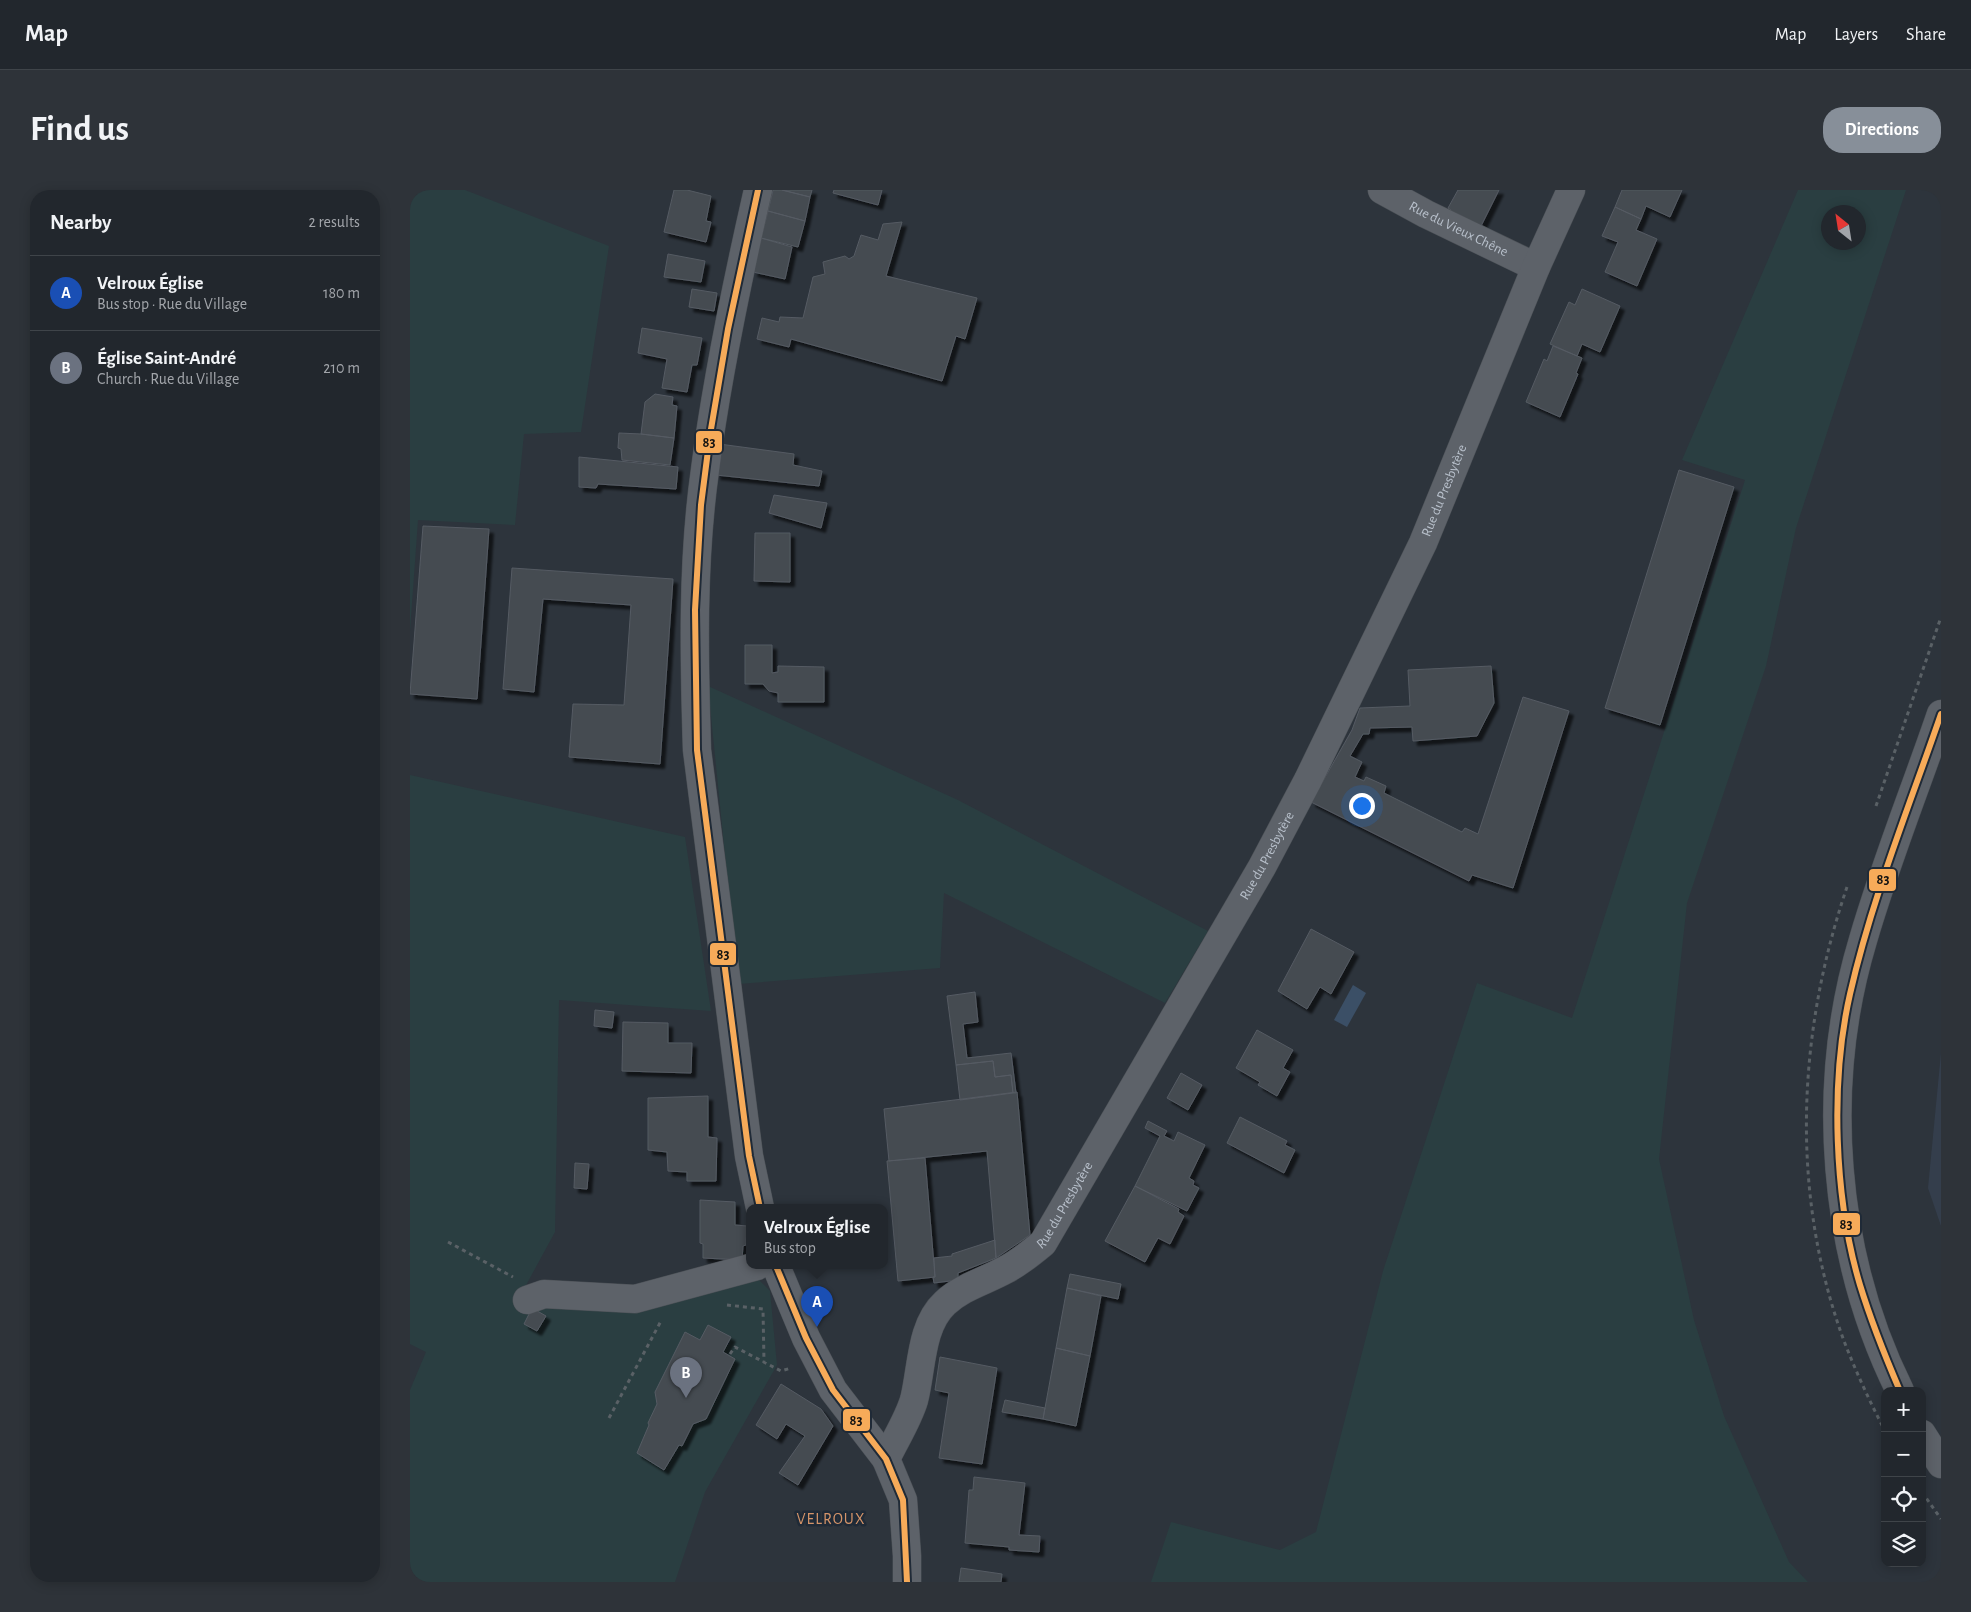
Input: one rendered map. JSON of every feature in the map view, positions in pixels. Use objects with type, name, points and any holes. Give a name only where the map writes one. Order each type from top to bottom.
[{"type":"street","points":[[758,190],[736,289],[705,470],[698,540],[695,684],[697,750],[749,1156],[759,1204]]},
{"type":"street","name":"Rue du Vieux Chêne","points":[[1382,190],[1426,214],[1536,267]]},
{"type":"street","name":"Rue du Presbytère","points":[[886,1459],[913,1402],[927,1336],[934,1316],[944,1304],[958,1293],[1006,1270],[1042,1243],[1262,867],[1308,780],[1423,543],[1536,267],[1571,190]]},
{"type":"street","points":[[1898,1387],[1873,1328],[1851,1249],[1842,1195],[1838,1145],[1842,1036],[1862,941],[1941,714]]},
{"type":"street","points":[[535,1297],[635,1299],[746,1269]]},
{"type":"street","points":[[777,1269],[806,1338],[833,1390],[886,1459],[903,1500],[907,1582]]},
{"type":"street","points":[[1926,1440],[1941,1464]]},
{"type":"path","points":[[448,1242],[535,1297]]},
{"type":"path","points":[[725,1305],[763,1309],[764,1362]]},
{"type":"path","points":[[609,1418],[663,1317]]},
{"type":"path","points":[[730,1354],[735,1347],[781,1371],[818,1362]]},
{"type":"path","points":[[1926,1498],[1941,1519]]},
{"type":"shaded area","points":[[1353,985],[1366,993],[1347,1027],[1334,1020]]},
{"type":"shaded area","points":[[1941,1053],[1941,1226],[1928,1188]]},
{"type":"green space","points":[[410,190],[465,190],[609,246],[581,432],[524,434],[515,525],[418,520],[410,631]]},
{"type":"green space","points":[[1798,190],[1906,190],[1796,528],[1766,666],[1687,903],[1659,1159],[1694,1320],[1724,1416],[1789,1562],[1808,1582],[1151,1582],[1171,1522],[1280,1550],[1316,1532],[1383,1271],[1477,983],[1572,1018],[1745,480],[1682,460]]},
{"type":"green space","points":[[708,686],[958,800],[1208,931],[1165,1003],[944,893],[940,968],[738,984]]},
{"type":"green space","points":[[410,775],[685,837],[711,1011],[559,1000],[555,1232],[524,1289],[553,1303],[755,1276],[770,1291],[777,1365],[705,1492],[675,1582],[410,1582],[410,1390],[426,1352],[410,1344]]},
{"type":"building","points":[[674,190],[687,190],[711,196],[706,221],[711,222],[706,242],[664,232]]},
{"type":"building","points":[[773,190],[782,190],[810,197],[805,221],[768,211]]},
{"type":"building","points":[[782,190],[812,190],[810,197]]},
{"type":"building","points":[[834,190],[882,190],[878,205],[833,193]]},
{"type":"building","points":[[1458,190],[1499,190],[1478,232],[1448,216],[1451,210],[1448,208]]},
{"type":"building","points":[[1622,190],[1682,190],[1670,217],[1646,206],[1641,219],[1615,207]]},
{"type":"building","points":[[1615,207],[1641,219],[1636,230],[1657,239],[1637,286],[1605,272],[1618,242],[1602,236]]},
{"type":"building","points":[[768,211],[805,221],[798,247],[761,238]]},
{"type":"building","points":[[902,222],[886,276],[977,298],[965,339],[956,336],[942,381],[791,339],[789,347],[757,339],[762,318],[779,322],[780,317],[803,318],[813,277],[825,274],[823,262],[845,256],[849,259],[854,256],[861,235],[878,240],[883,224]]},
{"type":"building","points":[[761,238],[792,247],[785,279],[753,272]]},
{"type":"building","points":[[668,254],[705,261],[701,282],[664,277]]},
{"type":"building","points":[[692,289],[717,293],[714,311],[689,307]]},
{"type":"building","points":[[1582,289],[1620,306],[1600,352],[1582,344],[1577,356],[1550,344],[1569,302],[1575,305]]},
{"type":"building","points":[[642,328],[702,338],[697,365],[692,365],[687,392],[662,388],[667,359],[638,353]]},
{"type":"building","points":[[1553,346],[1582,358],[1576,373],[1578,374],[1560,417],[1526,402],[1544,359],[1547,361]]},
{"type":"building","points":[[655,394],[673,397],[672,405],[677,406],[674,438],[641,434],[645,402]]},
{"type":"building","points":[[619,433],[674,438],[670,465],[622,460],[621,449],[618,448]]},
{"type":"building","points":[[719,444],[794,454],[793,465],[822,471],[819,486],[716,475]]},
{"type":"building","points":[[579,457],[678,467],[676,489],[598,484],[596,488],[579,487]]},
{"type":"building","points":[[1679,470],[1734,487],[1660,725],[1605,708]]},
{"type":"building","points":[[774,495],[827,503],[821,528],[769,513]]},
{"type":"building","points":[[423,526],[489,529],[477,699],[410,694]]},
{"type":"building","points":[[755,533],[790,533],[790,582],[754,581]]},
{"type":"building","points":[[512,568],[673,579],[660,764],[569,757],[573,704],[624,705],[631,605],[543,599],[534,692],[503,689]]},
{"type":"building","points":[[745,645],[772,645],[772,673],[778,672],[778,666],[824,667],[824,702],[778,702],[778,693],[769,691],[763,684],[745,684]]},
{"type":"building","points":[[1491,666],[1494,703],[1477,736],[1413,741],[1412,727],[1370,728],[1369,734],[1363,734],[1350,756],[1362,762],[1355,777],[1364,781],[1366,777],[1386,786],[1384,793],[1462,832],[1465,828],[1478,834],[1523,697],[1569,711],[1513,888],[1472,875],[1469,881],[1311,802],[1352,730],[1360,708],[1410,706],[1408,670]]},
{"type":"building","points":[[1311,929],[1354,952],[1331,994],[1320,987],[1307,1009],[1278,991]]},
{"type":"building","points":[[975,992],[978,1022],[963,1024],[967,1058],[1011,1053],[1016,1093],[1013,1093],[1011,1075],[995,1077],[993,1061],[956,1065],[947,996]]},
{"type":"building","points":[[595,1010],[614,1012],[612,1028],[594,1026]]},
{"type":"building","points":[[623,1022],[668,1023],[668,1043],[692,1043],[691,1073],[622,1071]]},
{"type":"building","points":[[1257,1030],[1293,1050],[1283,1068],[1290,1072],[1277,1096],[1258,1085],[1260,1082],[1236,1068]]},
{"type":"building","points":[[993,1061],[995,1077],[1011,1075],[1013,1093],[960,1100],[956,1065]]},
{"type":"building","points":[[1181,1073],[1202,1085],[1188,1110],[1167,1098]]},
{"type":"building","points":[[1017,1092],[1030,1235],[996,1258],[987,1151],[889,1161],[884,1109]]},
{"type":"building","points":[[708,1096],[708,1137],[717,1138],[716,1181],[687,1181],[687,1172],[668,1171],[667,1152],[648,1150],[648,1098]]},
{"type":"building","points":[[1240,1117],[1287,1141],[1285,1145],[1295,1150],[1284,1173],[1227,1143]]},
{"type":"building","points":[[1148,1121],[1167,1131],[1164,1136],[1174,1141],[1178,1132],[1205,1145],[1189,1178],[1194,1181],[1193,1185],[1199,1188],[1187,1211],[1135,1186],[1160,1136],[1145,1128]]},
{"type":"building","points":[[925,1158],[935,1277],[898,1281],[887,1161]]},
{"type":"building","points":[[575,1163],[589,1164],[587,1189],[574,1188]]},
{"type":"building","points":[[1135,1186],[1179,1209],[1178,1212],[1184,1216],[1170,1244],[1158,1238],[1145,1262],[1105,1241]]},
{"type":"building","points":[[700,1200],[735,1202],[735,1225],[746,1226],[746,1245],[743,1246],[742,1260],[703,1258],[703,1244],[700,1243]]},
{"type":"building","points":[[995,1240],[996,1258],[958,1273],[958,1280],[934,1283],[934,1258],[952,1256],[952,1254]]},
{"type":"building","points":[[1070,1274],[1121,1284],[1118,1299],[1067,1288]]},
{"type":"building","points":[[1067,1288],[1101,1296],[1090,1356],[1056,1348]]},
{"type":"building","points":[[532,1308],[546,1316],[537,1331],[524,1324]]},
{"type":"building","points":[[708,1325],[731,1337],[723,1352],[735,1359],[706,1419],[693,1424],[682,1446],[679,1445],[664,1470],[637,1453],[657,1404],[655,1392],[685,1332],[700,1340]]},
{"type":"building","points":[[1056,1348],[1090,1356],[1076,1426],[1043,1419]]},
{"type":"building","points":[[940,1357],[997,1368],[982,1464],[939,1458],[949,1393],[935,1390]]},
{"type":"building","points":[[781,1384],[821,1409],[833,1426],[798,1485],[779,1473],[805,1436],[786,1424],[777,1439],[756,1425]]},
{"type":"building","points":[[1005,1400],[1045,1408],[1043,1419],[1002,1412]]},
{"type":"building","points":[[974,1477],[1025,1483],[1019,1535],[1040,1536],[1039,1552],[1009,1550],[1009,1547],[965,1543],[969,1490],[973,1490]]},
{"type":"building","points":[[961,1568],[1002,1574],[1001,1582],[959,1582]]},
{"type":"transit line","name":"83","points":[[758,190],[728,329],[710,435],[701,505],[695,610],[697,750],[749,1156],[759,1204]]},
{"type":"transit line","name":"83","points":[[1898,1387],[1869,1312],[1851,1251],[1840,1178],[1838,1140],[1839,1064],[1850,994],[1869,923],[1941,714]]},
{"type":"transit line","name":"83","points":[[777,1269],[806,1338],[833,1390],[886,1459],[903,1500],[907,1582]]},
{"type":"place","name":"Velroux Église","points":[[817,1327]]},
{"type":"place","name":"Église Saint-André","points":[[686,1398]]},
{"type":"district","name":"VELROUX","points":[[831,1519]]}]
